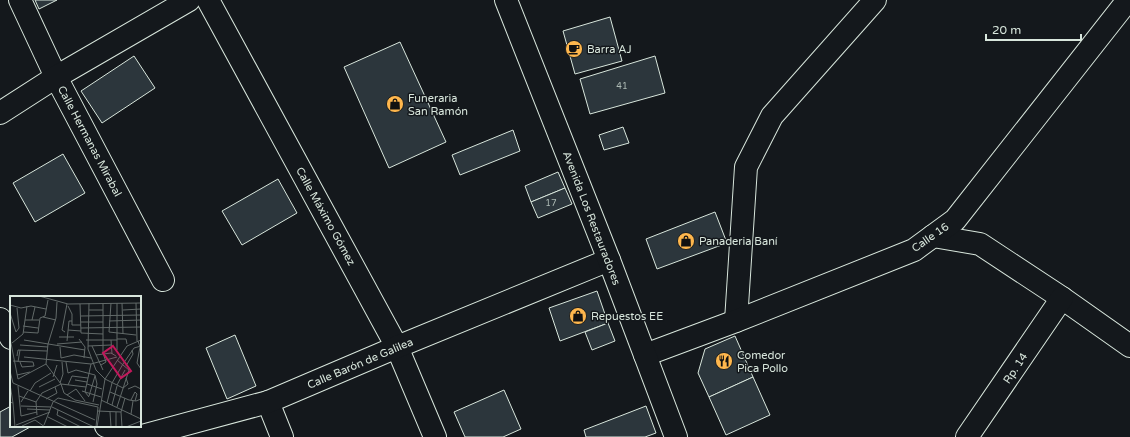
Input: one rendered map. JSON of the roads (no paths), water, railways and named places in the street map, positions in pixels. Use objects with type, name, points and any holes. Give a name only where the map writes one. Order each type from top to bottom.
[{"type":"street","name":"Calle Hermanas Mirabal","points":[[20,0],[56,77],[164,280]]},
{"type":"street","points":[[0,113],[56,77],[189,0]]},
{"type":"street","name":"Calle Máximo Gómez","points":[[208,0],[398,346],[435,437]]},
{"type":"street","name":"Avenida Los Restauradores","points":[[506,0],[609,260],[676,437]]},
{"type":"street","points":[[736,321],[746,167],[772,116],[875,0]]},
{"type":"street","name":"Calle 16","points":[[645,355],[736,321],[914,250],[955,220],[1129,0]]},
{"type":"street","points":[[933,236],[980,244],[1062,298],[1130,346]]},
{"type":"street","name":"Calle Barón de Galilea","points":[[109,427],[138,437],[268,402],[398,346],[609,260]]},
{"type":"street","name":"Rp. 14","points":[[967,437],[1062,298]]},
{"type":"street","points":[[0,319],[10,336]]},
{"type":"street","points":[[268,402],[282,437]]},
{"type":"place","name":"Barra AJ","points":[[574,49]]},
{"type":"place","name":"Funeraria San Ramón","points":[[395,104]]},
{"type":"place","name":"Panaderia Baní","points":[[686,241]]},
{"type":"place","name":"Repuestos EE","points":[[578,316]]},
{"type":"place","name":"Comedor Pica Pollo","points":[[724,361]]}]
